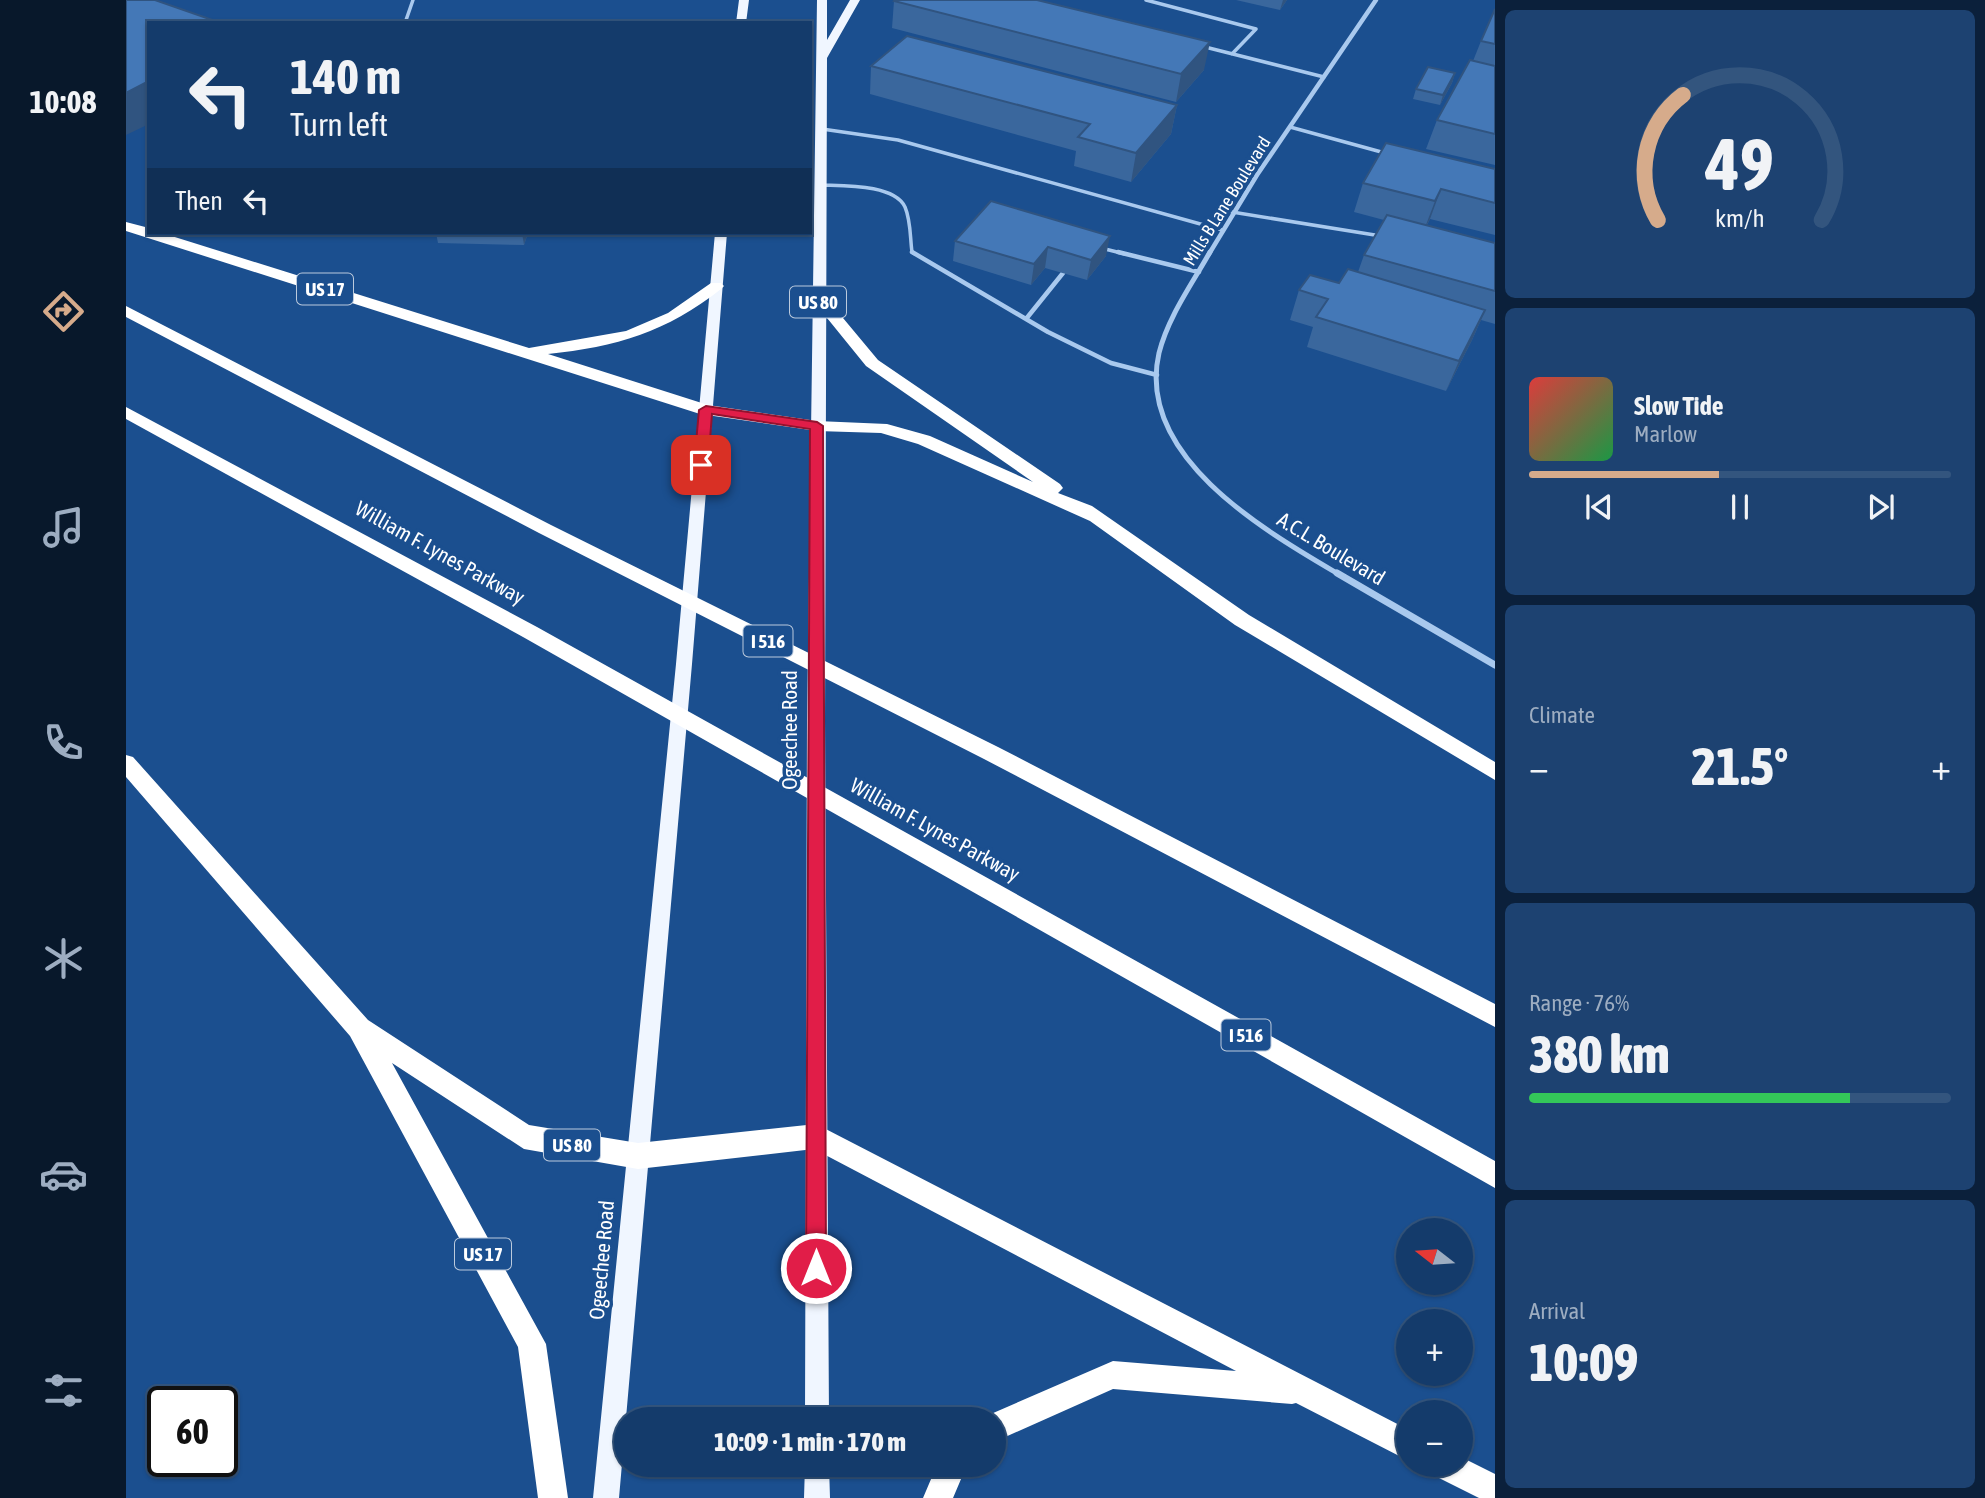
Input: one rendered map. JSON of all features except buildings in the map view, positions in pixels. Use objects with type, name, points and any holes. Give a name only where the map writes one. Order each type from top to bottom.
[{"type":"highway","name":"US 17","points":[[126,226],[147,233]]},
{"type":"highway","name":"US 17","points":[[154,235],[706,410],[817,426]]},
{"type":"highway","points":[[525,352],[576,347],[629,337],[689,310],[716,286]]},
{"type":"highway","points":[[818,297],[872,363],[1098,518],[1242,621],[1495,772]]},
{"type":"highway","name":"I 516","points":[[126,311],[545,529],[991,753],[1495,1016]]},
{"type":"highway","name":"William F. Lynes Parkway","points":[[126,412],[530,632],[1495,1175]]},
{"type":"highway","points":[[817,426],[881,428],[924,440],[1098,518]]},
{"type":"highway","name":"US 17","points":[[126,763],[359,1028],[532,1344],[553,1498]]},
{"type":"highway","name":"US 80","points":[[359,1028],[524,1137],[638,1156],[816,1136]]},
{"type":"highway","points":[[816,1136],[1396,1439]]},
{"type":"highway","points":[[1006,1422],[1114,1375],[1302,1391]]},
{"type":"highway","points":[[938,1498],[947,1477]]},
{"type":"highway","points":[[1470,1477],[1495,1490]]},
{"type":"main road","points":[[741,21],[744,0]]},
{"type":"main road","name":"Ogeechee Road","points":[[817,1407],[817,426],[822,0]]},
{"type":"main road","points":[[820,62],[855,0]]},
{"type":"main road","name":"Ogeechee Road","points":[[606,1498],[721,235]]},
{"type":"main road","points":[[817,1477],[817,1498]]},
{"type":"street","name":"Mills B Lane Boulevard","points":[[1173,435],[1159,394],[1157,375],[1158,352],[1165,334],[1232,212],[1376,0]]},
{"type":"street","name":"A.C.L. Boulevard","points":[[1173,435],[1198,471],[1244,515],[1286,543],[1495,665]]},
{"type":"lane","points":[[406,21],[413,0]]},
{"type":"lane","points":[[1146,0],[1256,29],[1232,54]]},
{"type":"lane","points":[[1170,6],[1175,0]]},
{"type":"lane","points":[[1193,44],[1324,77]]},
{"type":"lane","points":[[1290,127],[1391,155]]},
{"type":"lane","points":[[821,129],[898,140],[1222,230]]},
{"type":"lane","points":[[821,185],[887,191],[897,196],[906,206],[912,252],[1026,319],[1111,363],[1157,375]]},
{"type":"lane","points":[[1232,212],[1385,236]]},
{"type":"lane","points":[[1094,248],[1111,249],[1199,272]]},
{"type":"lane","points":[[1026,319],[1063,273]]},
{"type":"route","points":[[701,465],[706,410],[817,426],[816,1268]]}]
